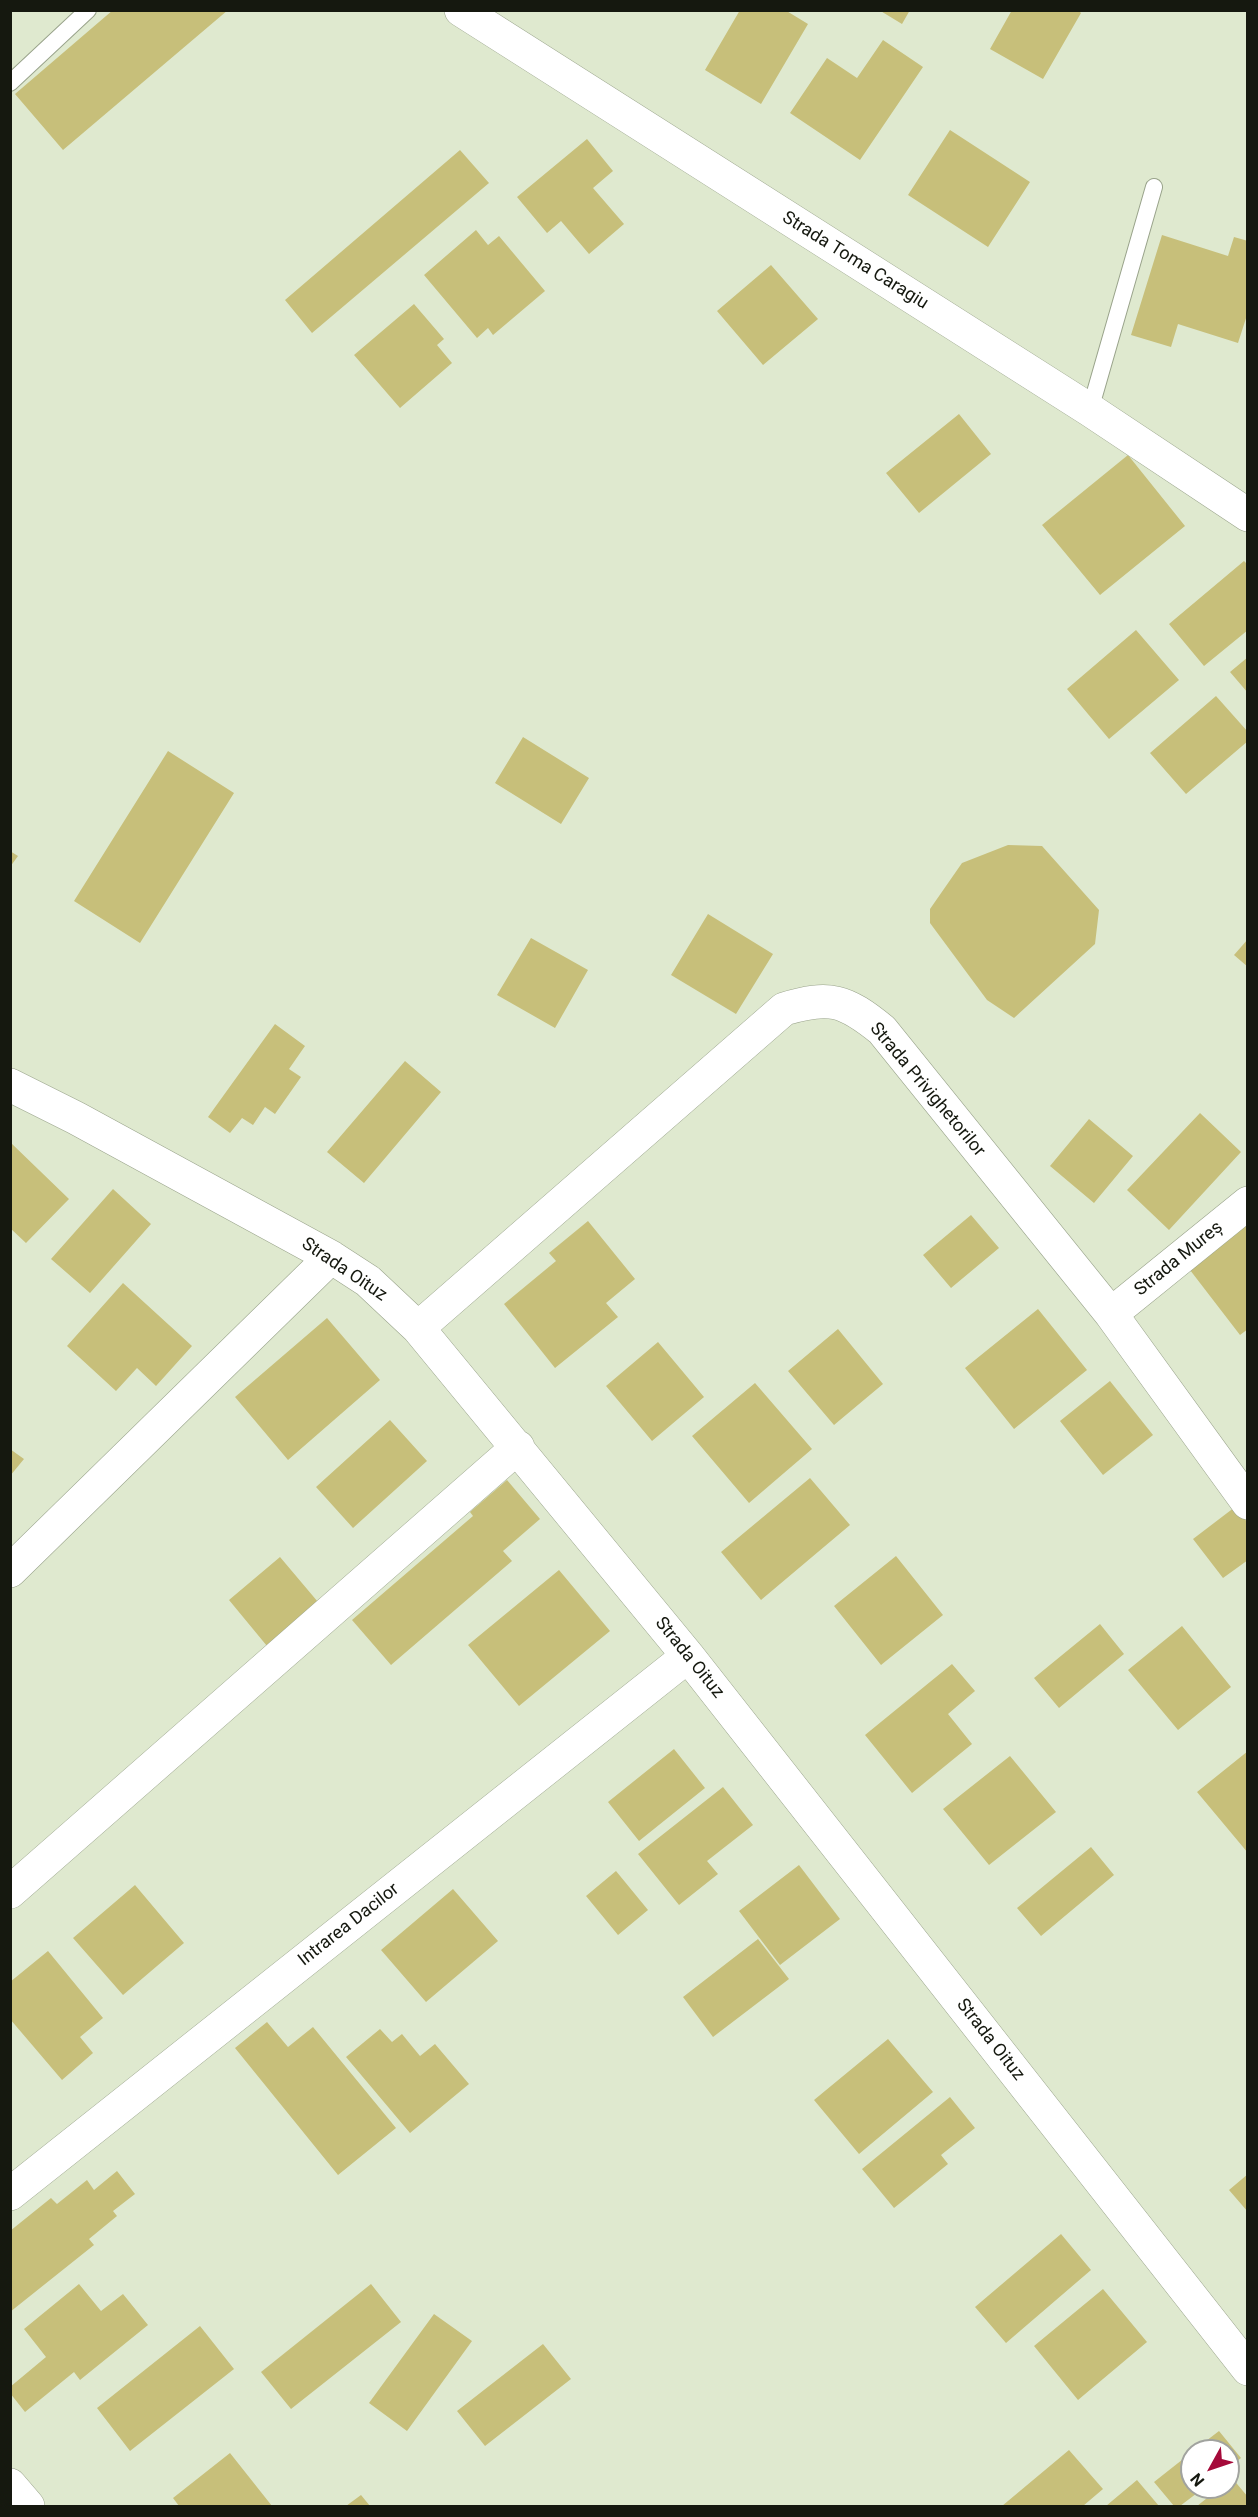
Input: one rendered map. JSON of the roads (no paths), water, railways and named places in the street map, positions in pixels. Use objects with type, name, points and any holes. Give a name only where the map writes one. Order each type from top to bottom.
[{"type":"street","name":"Strada Toma Caragiu","points":[[461,10],[1090,410],[1248,515]]},
{"type":"street","name":"Strada Privighetorilor","points":[[418,1328],[784,1009],[811,1001],[838,1002],[860,1012],[882,1030],[1111,1314],[1248,1503]]},
{"type":"street","name":"Strada Oituz","points":[[10,1085],[76,1118],[331,1257],[368,1281],[418,1328],[688,1656],[1248,2369]]},
{"type":"street","name":"Strada Mureș","points":[[1111,1314],[1248,1203]]},
{"type":"street","points":[[10,1571],[331,1257]]},
{"type":"street","points":[[10,1892],[518,1447]]},
{"type":"street","name":"Intrarea Dacilor","points":[[10,2194],[688,1656]]},
{"type":"street","points":[[10,2485],[28,2506]]},
{"type":"lane","points":[[10,83],[88,10]]},
{"type":"lane","points":[[1090,410],[1154,187]]}]
